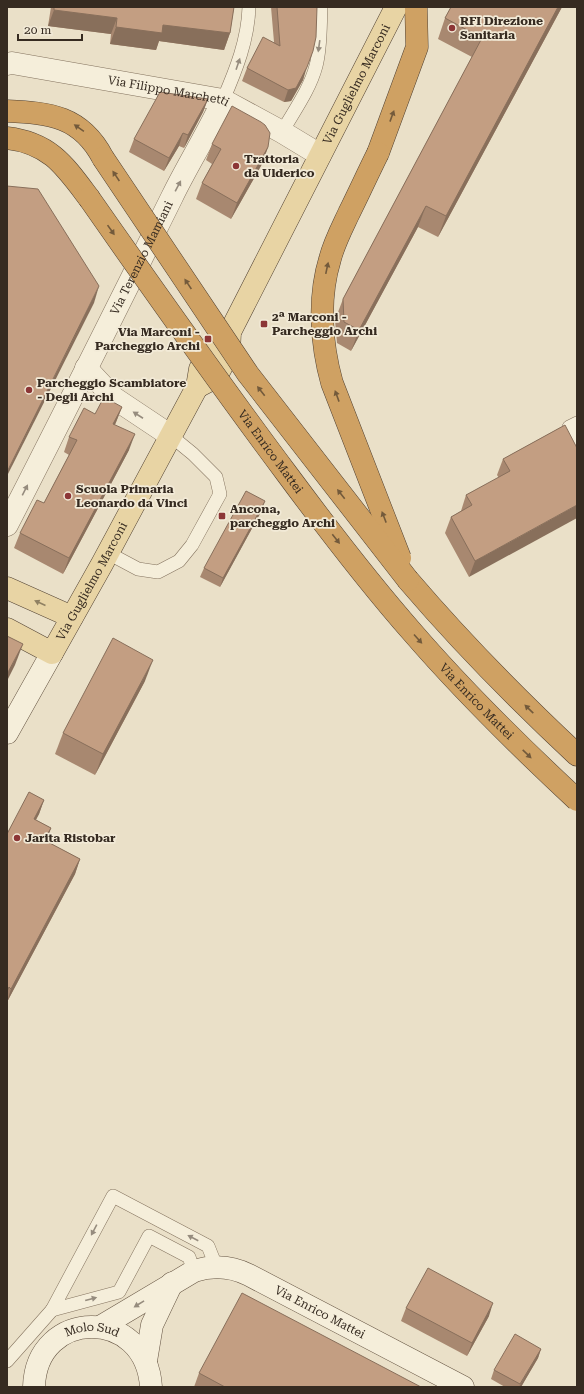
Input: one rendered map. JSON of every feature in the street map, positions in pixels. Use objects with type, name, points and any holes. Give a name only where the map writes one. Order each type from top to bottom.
[{"type":"highway","points":[[408,580],[332,383],[327,362],[323,332],[324,292],[330,259],[340,233],[378,152],[417,47],[416,7]]},
{"type":"highway","points":[[7,111],[35,113],[60,118],[69,122],[97,145],[108,164],[248,374],[408,580],[435,612],[577,755]]},
{"type":"highway","name":"Via Enrico Mattei","points":[[7,138],[23,141],[40,148],[56,158],[64,166],[89,198],[234,403],[361,571],[412,633],[473,700],[577,800]]},
{"type":"main road","name":"Via Guglielmo Marconi","points":[[52,653],[108,553],[197,387],[200,369],[213,345],[230,332],[396,7]]},
{"type":"main road","points":[[7,588],[72,617]]},
{"type":"main road","points":[[7,629],[52,653]]},
{"type":"street","name":"Via Filippo Marchetti","points":[[9,61],[223,100],[282,132],[320,155]]},
{"type":"street","name":"Via Terenzio Mamiani","points":[[7,525],[120,303],[173,194],[223,100]]},
{"type":"street","points":[[86,368],[114,398],[171,436]]},
{"type":"street","name":"Via Guglielmo Marconi","points":[[7,733],[52,653]]},
{"type":"street","name":"Via Enrico Mattei","points":[[100,1327],[194,1271],[205,1267],[216,1266],[235,1269],[463,1387]]},
{"type":"street","points":[[146,1361],[152,1325],[172,1283]]},
{"type":"street","name":"Molo Sud","points":[[34,1387],[34,1374],[40,1357],[51,1343],[65,1333],[82,1327],[100,1327],[119,1333],[135,1345],[146,1361],[150,1375],[151,1387]]},
{"type":"lane","points":[[223,100],[238,63],[246,36],[249,7]]},
{"type":"lane","points":[[282,132],[308,84],[316,65],[320,36],[321,7]]},
{"type":"lane","points":[[577,423],[569,427],[577,441]]},
{"type":"lane","points":[[108,553],[138,569],[158,572],[179,560],[192,545],[220,494],[216,477],[193,454],[171,436]]},
{"type":"lane","points":[[9,1357],[52,1310],[113,1196],[208,1246],[216,1266]]},
{"type":"lane","points":[[52,1310],[119,1292],[158,1219]]},
{"type":"lane","points":[[149,1236],[189,1257],[194,1271]]},
{"type":"building","points":[[54,7],[234,7],[230,33],[163,25],[162,33],[116,27],[117,18],[54,10]]},
{"type":"building","points":[[277,7],[317,7],[316,37],[313,51],[307,67],[296,88],[288,90],[247,68],[263,37],[280,46]]},
{"type":"building","points":[[451,7],[558,7],[446,216],[426,206],[359,330],[344,322],[343,299],[482,38],[445,18]]},
{"type":"building","points":[[160,92],[208,99],[188,135],[183,133],[169,158],[134,139]]},
{"type":"building","points":[[232,106],[261,122],[270,133],[268,147],[237,203],[202,183],[221,149],[212,144]]},
{"type":"building","name":"Parcheggio Scambiatore - Degli Archi","points":[[7,186],[38,189],[99,286],[7,472]]},
{"type":"building","name":"Scuola Primaria Leonardo da Vinci","points":[[104,397],[122,407],[113,424],[135,434],[69,558],[20,533],[37,500],[44,503],[77,440],[69,437],[84,408],[95,414]]},
{"type":"building","points":[[565,425],[577,448],[577,505],[475,561],[451,517],[472,505],[466,495],[510,471],[503,459]]},
{"type":"building","points":[[246,491],[265,501],[223,578],[204,568]]},
{"type":"building","points":[[7,636],[23,644],[7,674]]},
{"type":"building","points":[[113,638],[153,660],[103,754],[63,733]]},
{"type":"building","points":[[29,792],[44,800],[34,819],[51,828],[44,840],[80,859],[11,989],[9,987],[7,991],[7,834]]},
{"type":"building","points":[[428,1268],[493,1303],[472,1343],[406,1308]]},
{"type":"building","points":[[242,1293],[421,1387],[225,1387],[199,1373]]},
{"type":"building","points":[[515,1334],[541,1349],[520,1384],[494,1370]]},
{"type":"place","name":"RFI Direzione Sanitaria","points":[[452,28]]},
{"type":"place","name":"Trattoria da Ulderico","points":[[236,166]]},
{"type":"place","name":"2ª Marconi - Parcheggio Archi","points":[[264,324]]},
{"type":"place","name":"Via Marconi - Parcheggio Archi","points":[[208,339]]},
{"type":"place","name":"Parcheggio Scambiatore - Degli Archi","points":[[29,390]]},
{"type":"place","name":"Scuola Primaria Leonardo da Vinci","points":[[68,496]]},
{"type":"place","name":"Ancona, parcheggio Archi","points":[[222,516]]},
{"type":"place","name":"Jarita Ristobar","points":[[17,838]]}]
